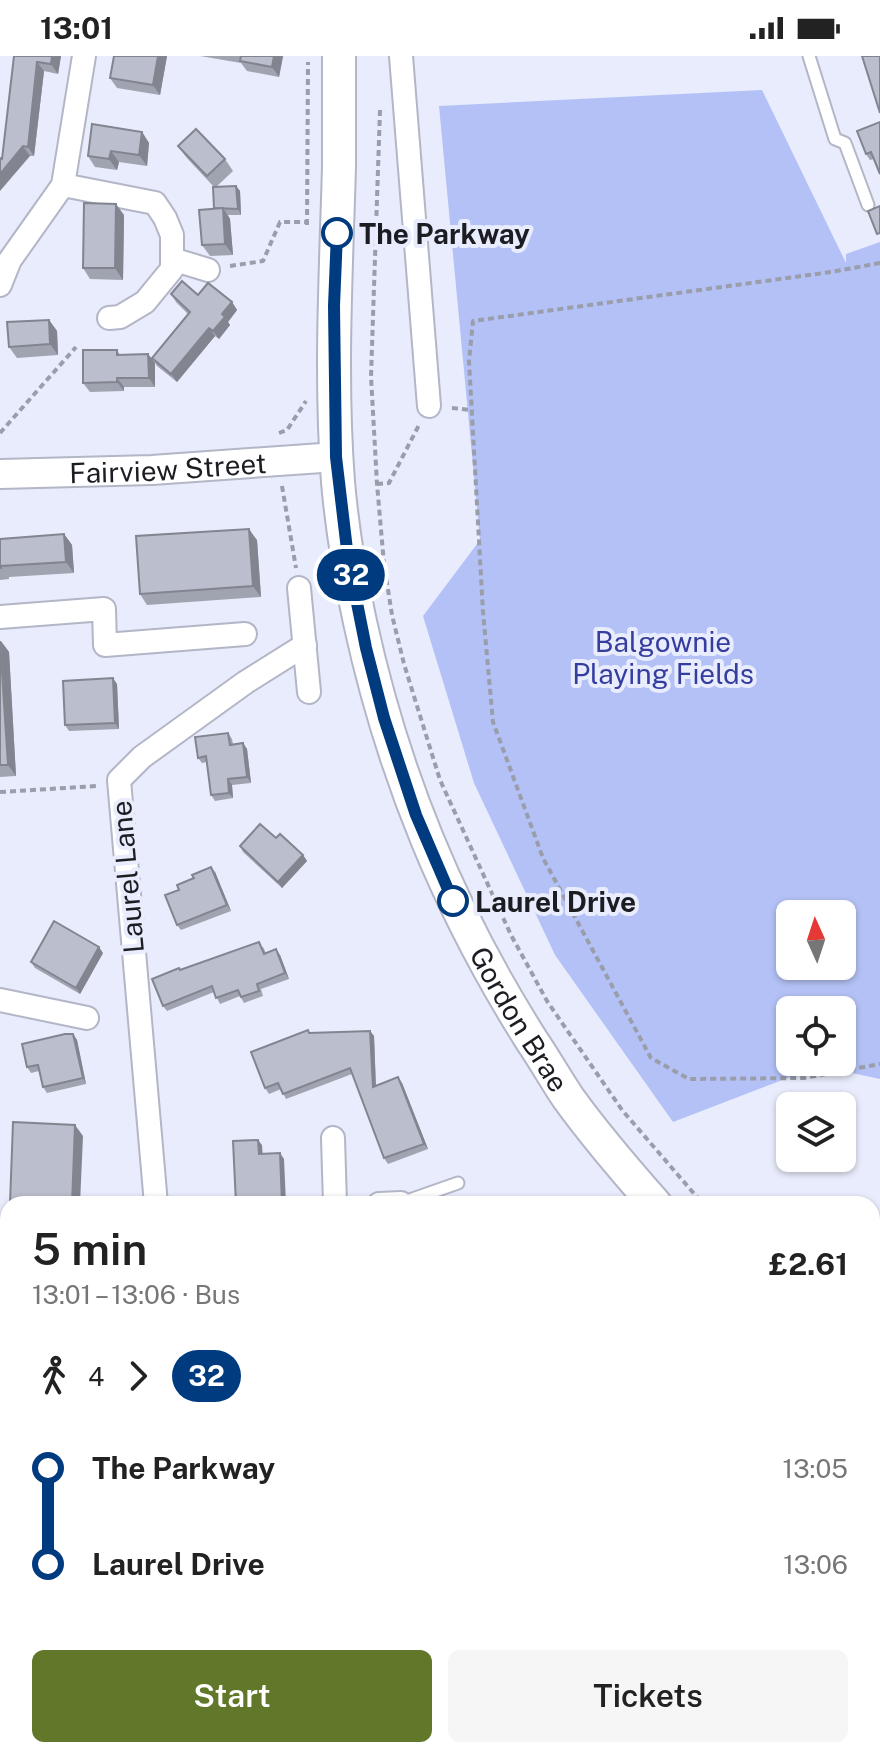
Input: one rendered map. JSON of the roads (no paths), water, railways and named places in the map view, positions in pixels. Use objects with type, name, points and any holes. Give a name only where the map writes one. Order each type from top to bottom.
[{"type":"main road","name":"Gordon Brae","points":[[339,56],[334,306],[336,457],[348,558],[378,699],[416,815],[471,938],[539,1052],[584,1118],[648,1196]]},
{"type":"street","points":[[0,285],[10,260],[63,185],[84,56]]},
{"type":"street","points":[[401,56],[429,406]]},
{"type":"street","points":[[63,185],[155,203],[172,235],[172,269],[145,302],[120,317],[109,318]]},
{"type":"street","points":[[172,259],[208,270]]},
{"type":"street","name":"Fairview Street","points":[[0,474],[152,470],[336,457]]},
{"type":"street","points":[[299,588],[309,692]]},
{"type":"street","points":[[0,617],[104,609],[105,645],[245,634]]},
{"type":"street","name":"Laurel Lane","points":[[155,1196],[119,780],[142,757],[168,738],[246,682],[305,645]]},
{"type":"street","points":[[0,1000],[87,1018]]},
{"type":"street","points":[[333,1138],[335,1196]]},
{"type":"lane","points":[[809,56],[835,139],[845,143],[868,205]]},
{"type":"lane","points":[[421,1196],[458,1183]]},
{"type":"place","name":"The Parkway","points":[[337,233]]},
{"type":"place","name":"Laurel Drive","points":[[453,901]]},
{"type":"park label","name":"Balgownie Playing Fields","points":[[663,657]]}]
